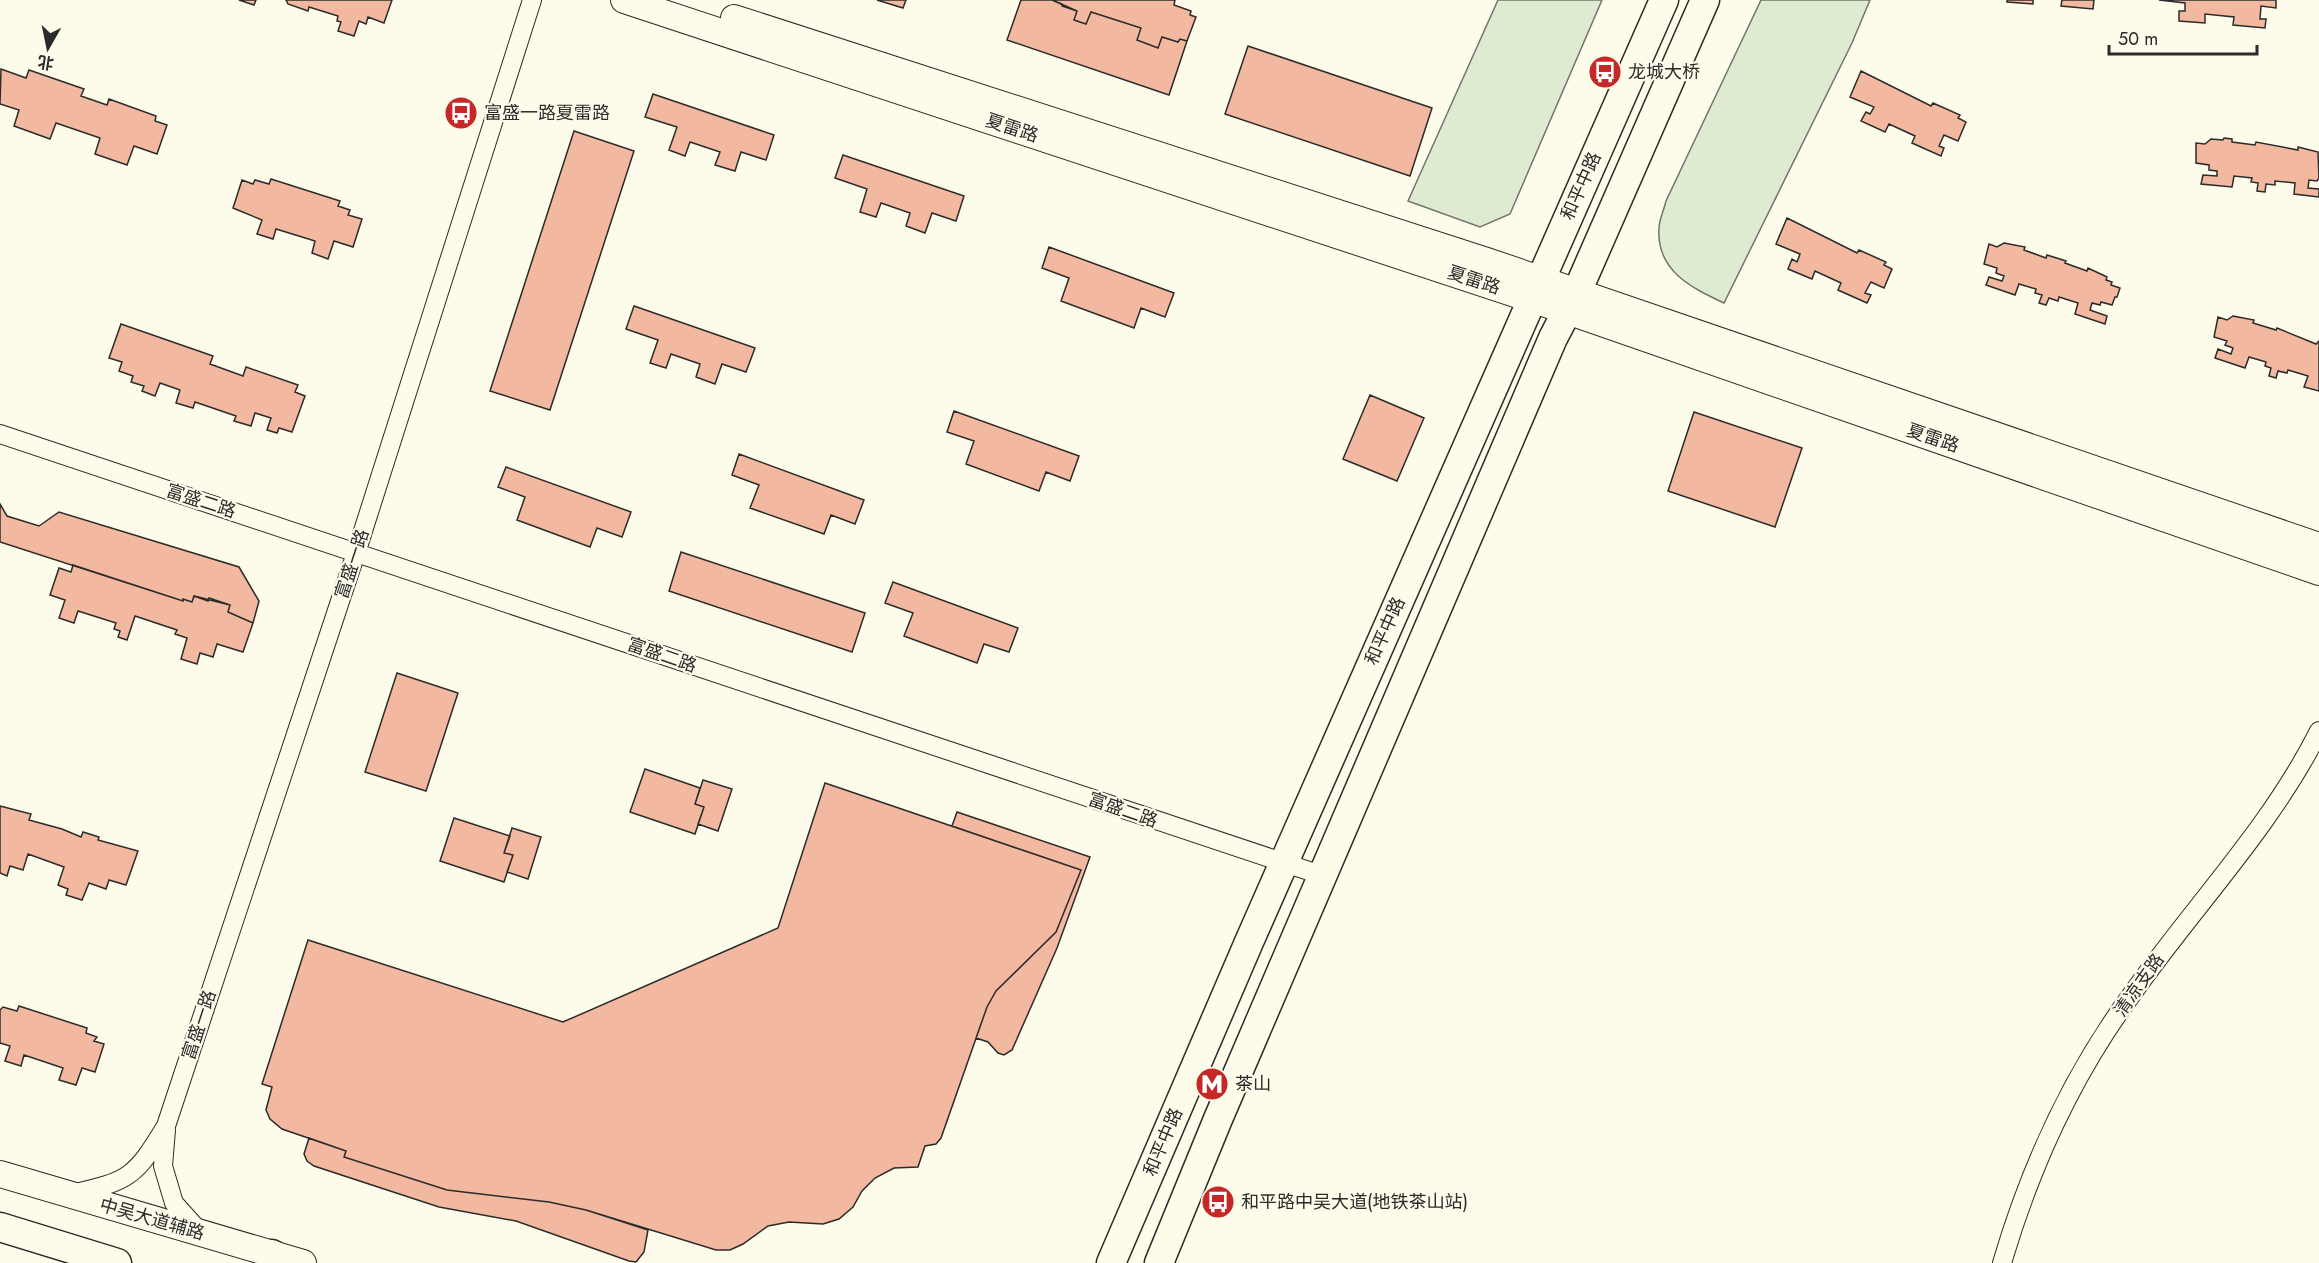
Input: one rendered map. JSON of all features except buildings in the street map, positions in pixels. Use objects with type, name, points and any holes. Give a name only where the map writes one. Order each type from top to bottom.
[{"type":"main road","name":"和平中路","points":[[1111,1263],[1283,863],[1664,0]]},
{"type":"main road","points":[[1159,1263],[1218,1119],[1572,301],[1705,0]]},
{"type":"main road","points":[[0,1227],[117,1263]]},
{"type":"street","name":"富盛一路","points":[[166,1126],[356,553],[532,0]]},
{"type":"street","name":"夏雷路","points":[[624,0],[1535,289],[2319,546]]},
{"type":"street","name":"夏雷路","points":[[680,0],[1535,289]]},
{"type":"street","name":"夏雷路","points":[[1572,301],[2319,572]]},
{"type":"street","name":"富盛二路","points":[[0,434],[1324,876]]},
{"type":"street","name":"清凉支路","points":[[2002,1263],[2012,1228],[2044,1147],[2082,1072],[2130,996],[2256,834],[2319,731]]},
{"type":"street","points":[[69,1195],[114,1184],[143,1164],[166,1126]]},
{"type":"street","points":[[166,1126],[163,1166],[174,1203],[201,1233]]},
{"type":"street","name":"中吴大道辅路","points":[[0,1174],[278,1258],[303,1263]]},
{"type":"green space","points":[[1498,0],[1602,0],[1510,214],[1480,227],[1408,201]]},
{"type":"green space","points":[[1761,0],[1870,0],[1852,43],[1724,303],[1689,284],[1670,267],[1663,256],[1659,225],[1666,201]]},
{"type":"place","name":"龙城大桥","points":[[1605,72]]},
{"type":"place","name":"富盛一路夏雷路","points":[[461,113]]},
{"type":"place","name":"茶山","points":[[1212,1084]]},
{"type":"place","name":"和平路中吴大道(地铁茶山站)","points":[[1218,1202]]}]
